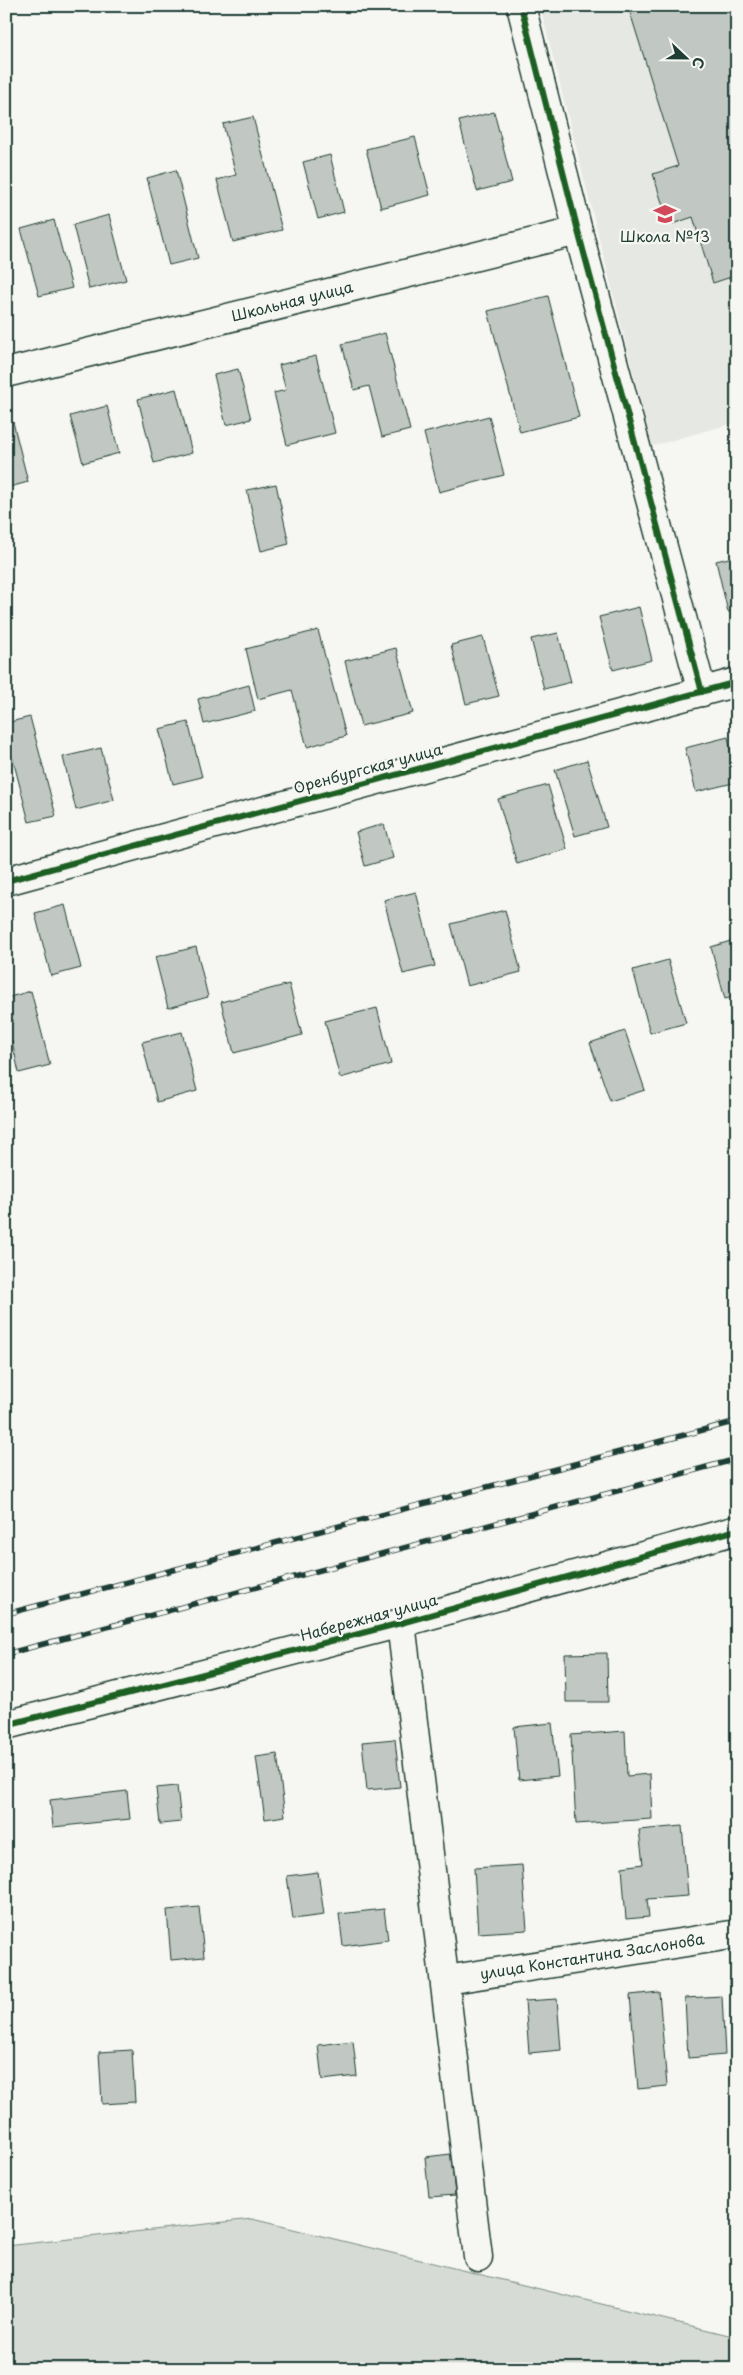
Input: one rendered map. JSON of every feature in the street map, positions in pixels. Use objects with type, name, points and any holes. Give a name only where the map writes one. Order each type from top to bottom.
[{"type":"street","points":[[521,6],[578,231],[702,692]]},
{"type":"street","name":"Школьная улица","points":[[6,373],[578,231]]},
{"type":"street","name":"Оренбургская улица","points":[[6,880],[737,682]]},
{"type":"street","name":"Набережная улица","points":[[6,1725],[401,1623],[737,1530]]},
{"type":"street","points":[[401,1623],[446,1980],[478,2257]]},
{"type":"street","name":"улица Константина Заслонова","points":[[446,1980],[737,1934]]},
{"type":"shaded area","name":"Школа №13","points":[[540,6],[737,6],[737,422],[652,446]]},
{"type":"shaded area","points":[[252,2219],[737,2337],[737,2369],[6,2369],[6,2246]]},
{"type":"building","points":[[628,6],[731,6],[737,25],[737,275],[713,283],[693,217],[669,225],[653,174],[678,166]]},
{"type":"building","points":[[494,112],[512,182],[477,191],[459,121]]},
{"type":"building","points":[[253,117],[282,230],[233,242],[217,180],[236,175],[223,124]]},
{"type":"building","points":[[415,137],[430,195],[381,208],[366,149]]},
{"type":"building","points":[[330,155],[344,212],[318,219],[303,162]]},
{"type":"building","points":[[176,170],[198,258],[169,265],[147,178]]},
{"type":"building","points":[[109,215],[126,280],[89,289],[73,225]]},
{"type":"building","points":[[54,220],[72,288],[39,296],[21,229]]},
{"type":"building","points":[[548,296],[579,417],[520,432],[488,311]]},
{"type":"building","points":[[385,333],[410,430],[382,437],[369,386],[354,390],[342,344]]},
{"type":"building","points":[[316,356],[335,433],[287,445],[274,393],[286,390],[279,365]]},
{"type":"building","points":[[238,369],[251,419],[226,425],[214,375]]},
{"type":"building","points":[[176,389],[192,453],[154,463],[138,399]]},
{"type":"building","points":[[107,406],[119,453],[83,463],[70,416]]},
{"type":"building","points":[[489,416],[504,475],[439,492],[424,433]]},
{"type":"building","points":[[13,422],[28,482],[6,488],[6,424]]},
{"type":"building","points":[[276,484],[289,544],[261,551],[247,490]]},
{"type":"building","points":[[737,556],[737,610],[728,612],[716,561]]},
{"type":"building","points":[[639,607],[652,660],[613,670],[599,617]]},
{"type":"building","points":[[318,630],[346,736],[307,747],[292,690],[258,699],[246,649]]},
{"type":"building","points":[[558,633],[571,682],[544,689],[531,639]]},
{"type":"building","points":[[483,637],[499,696],[466,704],[451,645]]},
{"type":"building","points":[[396,648],[413,713],[361,726],[345,661]]},
{"type":"building","points":[[249,685],[255,711],[204,724],[198,699]]},
{"type":"building","points":[[30,717],[56,816],[29,822],[6,732],[6,723]]},
{"type":"building","points":[[188,722],[202,777],[173,784],[159,729]]},
{"type":"building","points":[[728,737],[737,782],[696,792],[685,748]]},
{"type":"building","points":[[101,748],[114,800],[76,810],[63,757]]},
{"type":"building","points":[[587,760],[607,827],[575,836],[555,770]]},
{"type":"building","points":[[548,785],[567,849],[517,864],[498,799]]},
{"type":"building","points":[[384,824],[393,858],[365,866],[356,832]]},
{"type":"building","points":[[416,892],[435,966],[403,974],[384,900]]},
{"type":"building","points":[[65,905],[81,968],[51,976],[35,913]]},
{"type":"building","points":[[505,910],[521,972],[467,986],[451,924]]},
{"type":"building","points":[[737,939],[737,996],[725,999],[711,947]]},
{"type":"building","points":[[196,947],[208,997],[168,1008],[155,957]]},
{"type":"building","points":[[668,960],[686,1023],[650,1033],[633,970]]},
{"type":"building","points":[[289,984],[302,1035],[234,1053],[221,1002]]},
{"type":"building","points":[[31,991],[50,1065],[19,1073],[12,1041],[6,1043],[6,998]]},
{"type":"building","points":[[377,1008],[391,1064],[340,1078],[325,1021]]},
{"type":"building","points":[[625,1031],[645,1090],[610,1101],[590,1043]]},
{"type":"building","points":[[182,1032],[197,1091],[157,1102],[142,1042]]},
{"type":"building","points":[[607,1653],[608,1702],[566,1702],[565,1654]]},
{"type":"building","points":[[552,1723],[558,1776],[519,1780],[514,1727]]},
{"type":"building","points":[[625,1731],[627,1776],[650,1774],[652,1819],[576,1824],[571,1735]]},
{"type":"building","points":[[395,1739],[400,1787],[367,1790],[362,1742]]},
{"type":"building","points":[[277,1754],[285,1816],[265,1819],[256,1757]]},
{"type":"building","points":[[177,1786],[181,1822],[160,1824],[156,1788]]},
{"type":"building","points":[[127,1791],[130,1819],[53,1827],[50,1800]]},
{"type":"building","points":[[682,1826],[688,1896],[647,1899],[649,1917],[626,1919],[622,1867],[643,1864],[639,1830]]},
{"type":"building","points":[[522,1865],[527,1930],[478,1933],[474,1868]]},
{"type":"building","points":[[318,1872],[324,1915],[293,1919],[287,1876]]},
{"type":"building","points":[[199,1907],[204,1957],[171,1960],[167,1910]]},
{"type":"building","points":[[384,1909],[388,1940],[343,1946],[339,1914]]},
{"type":"building","points":[[659,1992],[667,2086],[638,2089],[630,1995]]},
{"type":"building","points":[[722,1996],[725,2055],[688,2058],[685,1998]]},
{"type":"building","points":[[557,1999],[561,2050],[529,2053],[525,2001]]},
{"type":"building","points":[[353,2041],[357,2076],[322,2080],[318,2045]]},
{"type":"building","points":[[132,2050],[135,2102],[102,2104],[99,2052]]},
{"type":"building","points":[[451,2154],[455,2195],[429,2197],[425,2157]]},
{"type":"railway","points":[[6,1614],[737,1421]]},
{"type":"railway","points":[[6,1654],[737,1459]]},
{"type":"cycle path","points":[[521,6],[578,231],[702,692]]},
{"type":"cycle path","points":[[6,881],[737,682]]},
{"type":"cycle path","points":[[6,1725],[401,1623],[737,1530]]},
{"type":"place","name":"Школа №13","points":[[665,214]]}]
